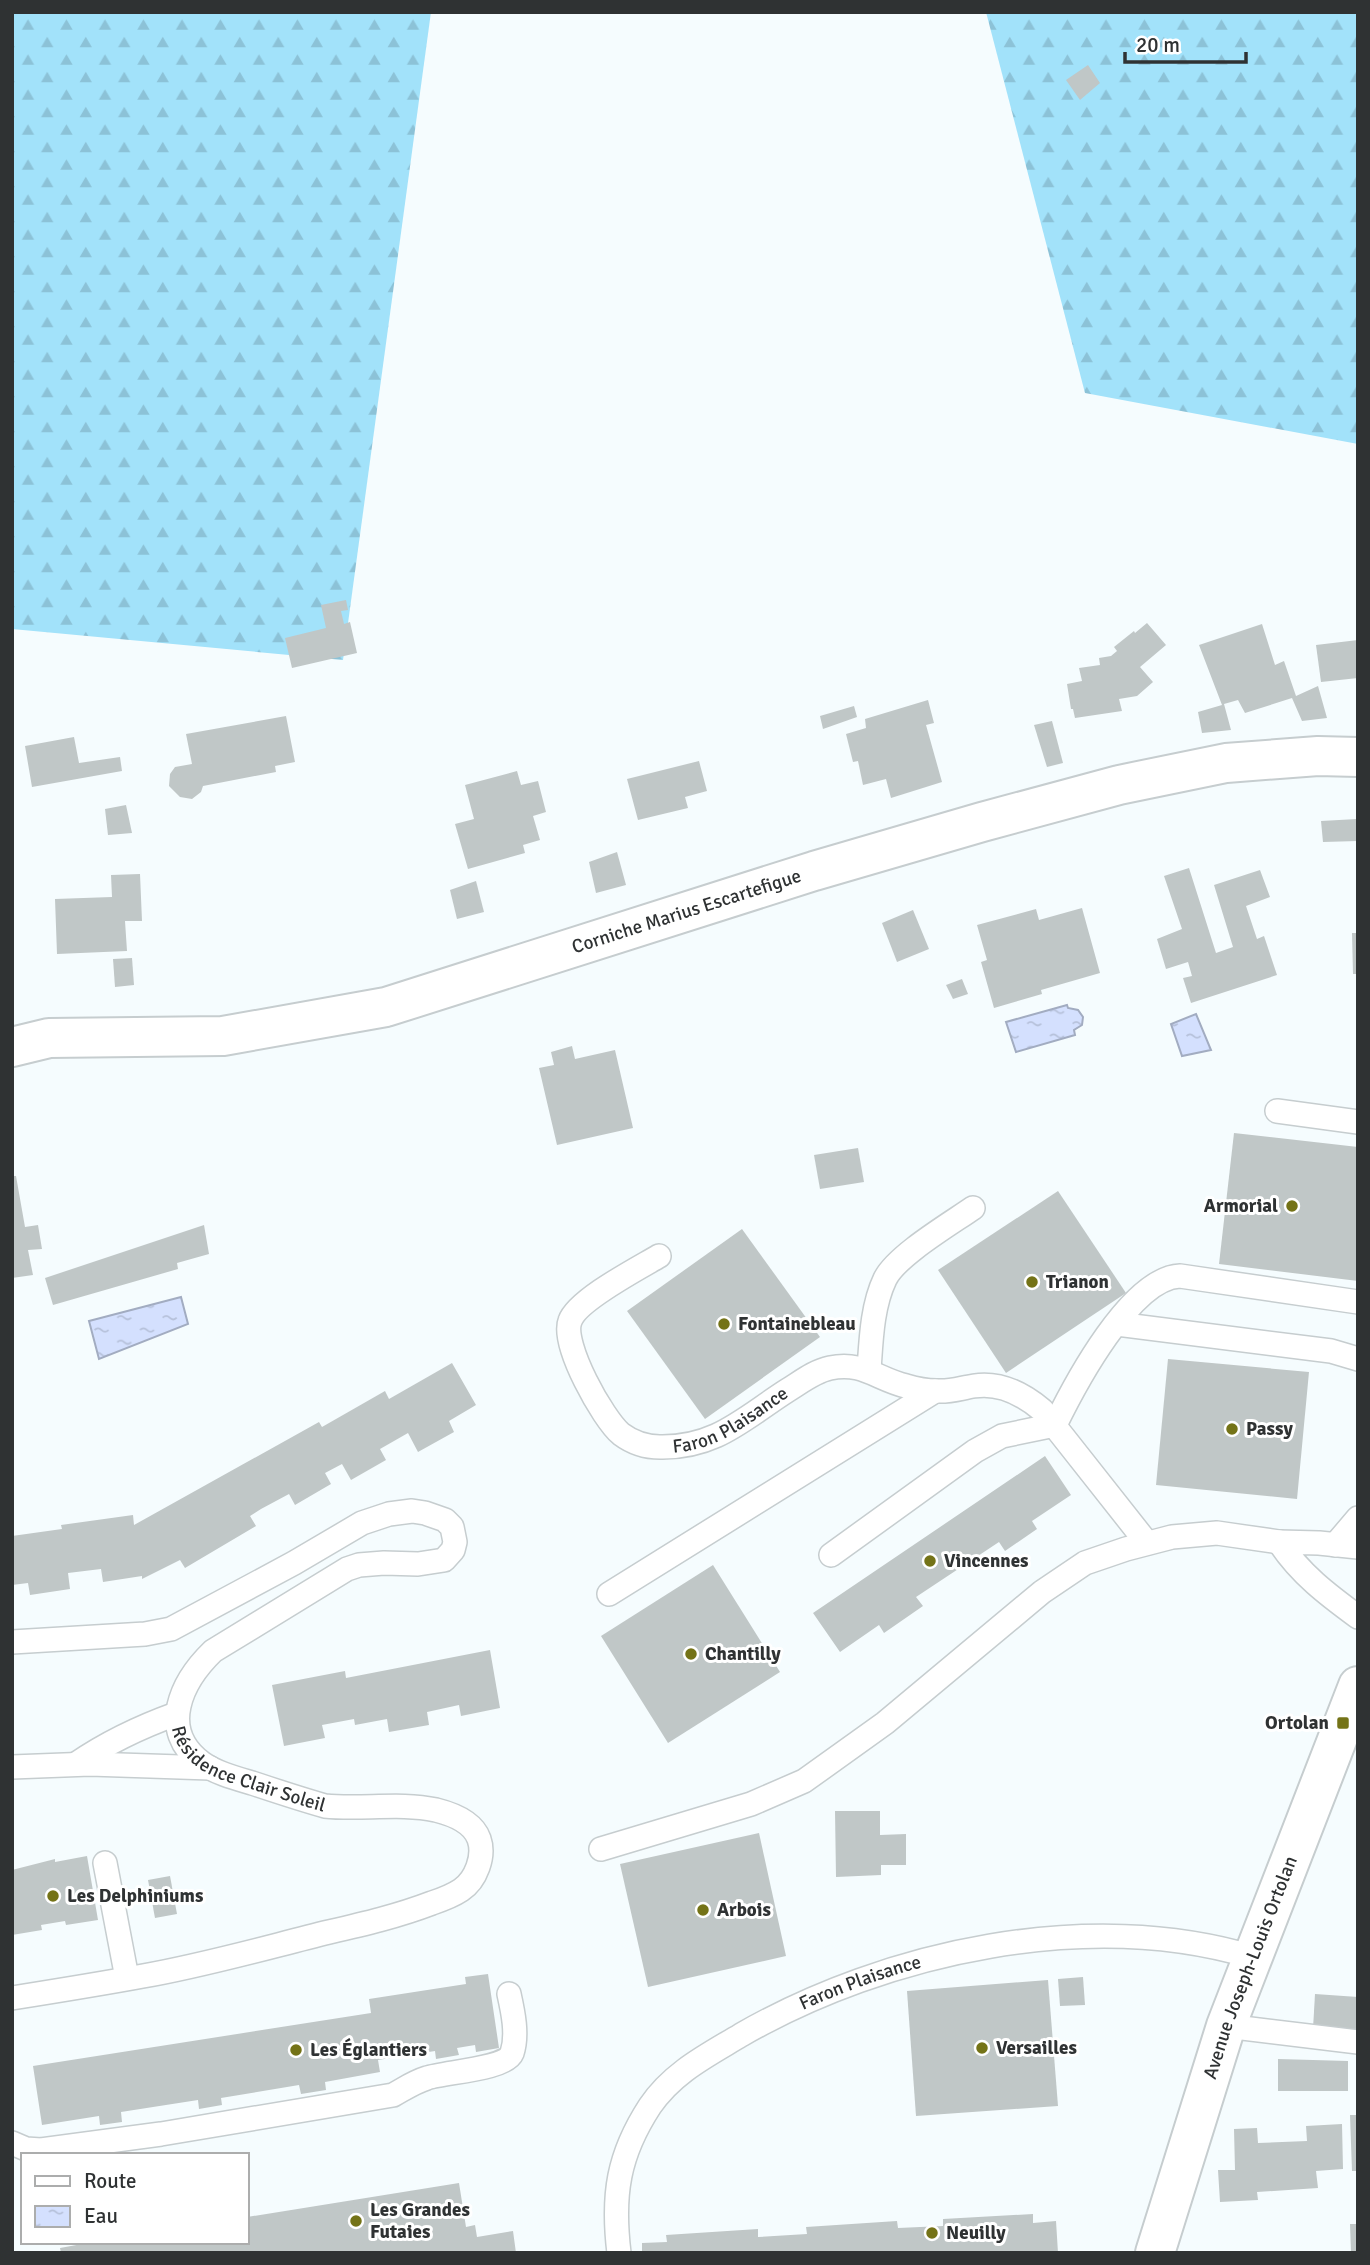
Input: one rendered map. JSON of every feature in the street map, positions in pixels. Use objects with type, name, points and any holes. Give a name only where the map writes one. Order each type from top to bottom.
[{"type":"main road","name":"Corniche Marius Escartefigue","points":[[12,1047],[48,1038],[223,1036],[386,1007],[982,821],[1119,785],[1227,763],[1358,757]]},
{"type":"main road","name":"Avenue Joseph-Louis Ortolan","points":[[1155,2253],[1226,2026],[1358,1686]]},
{"type":"lane","points":[[1277,1111],[1358,1122]]},
{"type":"lane","points":[[869,1370],[876,1315],[884,1280],[895,1264],[973,1208]]},
{"type":"lane","name":"Faron Plaisance","points":[[659,1256],[587,1301],[574,1314],[569,1327],[569,1338],[577,1362],[598,1406],[611,1424],[635,1443],[661,1447],[708,1441],[828,1368],[856,1366],[905,1386],[934,1391],[984,1385],[1009,1389],[1031,1401],[1055,1425],[1147,1543]]},
{"type":"lane","points":[[831,1555],[975,1451],[1002,1436],[1055,1425],[1088,1363],[1145,1291],[1159,1281],[1173,1276],[1358,1302]]},
{"type":"lane","points":[[1117,1324],[1331,1351],[1358,1359]]},
{"type":"lane","points":[[608,1594],[934,1391]]},
{"type":"lane","name":"Résidence Clair Soleil","points":[[12,1642],[145,1634],[171,1629],[282,1570],[362,1523],[382,1516],[412,1511],[436,1516],[452,1527],[455,1542],[453,1550],[444,1560],[418,1564],[384,1563],[346,1569],[213,1651],[198,1665],[176,1714],[182,1738],[189,1751],[211,1768],[325,1806],[390,1806],[434,1810],[470,1826],[477,1833],[480,1844],[475,1873],[459,1892],[391,1917],[127,1978],[12,1998]]},
{"type":"lane","points":[[601,1849],[751,1804],[804,1781],[885,1723],[1042,1592],[1085,1563],[1171,1537],[1217,1534],[1279,1542],[1346,1546],[1358,1518]]},
{"type":"lane","points":[[1279,1542],[1313,1582],[1358,1617]]},
{"type":"lane","points":[[76,1764],[104,1745],[137,1728],[176,1714]]},
{"type":"lane","points":[[12,1767],[76,1764],[211,1768]]},
{"type":"lane","points":[[105,1863],[127,1978]]},
{"type":"lane","name":"Faron Plaisance","points":[[619,2253],[617,2214],[622,2162],[651,2104],[694,2062],[777,2015],[876,1975],[942,1957],[1018,1941],[1081,1936],[1156,1939],[1253,1957]]},
{"type":"lane","points":[[12,2143],[26,2149],[41,2150],[160,2134],[393,2095],[424,2078],[498,2065],[506,2061],[512,2053],[514,2020],[509,1994]]},
{"type":"lane","points":[[1226,2026],[1358,2042]]},
{"type":"green space","points":[[12,12],[431,12],[343,660],[12,629]]},
{"type":"green space","points":[[986,12],[1358,12],[1358,444],[1085,393]]},
{"type":"water","points":[[1067,1005],[1068,1008],[1078,1010],[1083,1017],[1082,1025],[1074,1030],[1075,1035],[1016,1052],[1006,1022]]},
{"type":"water","points":[[1196,1014],[1211,1050],[1182,1056],[1171,1024]]},
{"type":"water","points":[[181,1297],[188,1324],[99,1359],[89,1321]]},
{"type":"building","points":[[1088,65],[1100,83],[1080,100],[1066,80]]},
{"type":"building","points":[[346,600],[348,610],[341,611],[344,624],[350,622],[357,653],[292,668],[285,638],[326,628],[321,605]]},
{"type":"building","points":[[1147,623],[1166,645],[1140,667],[1153,682],[1137,696],[1119,699],[1122,711],[1075,718],[1067,684],[1082,681],[1079,668],[1100,665],[1099,658],[1111,656],[1117,651],[1114,647]]},
{"type":"building","points":[[1262,624],[1275,665],[1284,661],[1296,696],[1318,686],[1327,718],[1302,721],[1292,698],[1245,713],[1238,700],[1224,704],[1231,730],[1202,733],[1198,712],[1222,705],[1199,645]]},
{"type":"building","points":[[1358,640],[1358,678],[1321,682],[1316,645]]},
{"type":"building","points":[[928,700],[934,723],[926,725],[942,782],[891,798],[886,779],[863,785],[858,761],[853,762],[846,734],[866,728],[865,719]]},
{"type":"building","points":[[854,706],[857,717],[823,729],[820,716]]},
{"type":"building","points":[[286,716],[295,762],[275,766],[276,772],[203,786],[201,792],[192,799],[180,797],[169,786],[170,774],[175,767],[192,764],[186,734]]},
{"type":"building","points":[[1052,721],[1063,763],[1047,767],[1034,725]]},
{"type":"building","points":[[74,737],[79,763],[120,757],[122,771],[32,787],[25,746]]},
{"type":"building","points":[[699,761],[707,791],[685,797],[688,808],[638,820],[627,779]]},
{"type":"building","points":[[517,771],[521,785],[538,781],[546,812],[533,816],[540,840],[523,845],[525,853],[468,869],[455,824],[474,819],[465,785]]},
{"type":"building","points":[[126,805],[132,833],[108,835],[105,809]]},
{"type":"building","points":[[1357,819],[1358,841],[1323,842],[1321,821]]},
{"type":"building","points":[[617,852],[626,885],[596,893],[589,862]]},
{"type":"building","points":[[1189,868],[1216,953],[1233,947],[1214,885],[1260,870],[1270,897],[1246,906],[1257,939],[1264,936],[1277,975],[1191,1003],[1183,978],[1192,976],[1188,962],[1166,969],[1157,939],[1182,929],[1164,876]]},
{"type":"building","points":[[140,874],[142,921],[125,921],[127,951],[57,954],[55,899],[112,897],[111,875]]},
{"type":"building","points":[[476,881],[484,912],[457,919],[450,890]]},
{"type":"building","points":[[1082,908],[1100,973],[1041,990],[1042,994],[994,1008],[981,962],[987,960],[977,925],[1036,909],[1039,920]]},
{"type":"building","points":[[913,910],[929,949],[897,962],[882,923]]},
{"type":"building","points":[[1352,933],[1358,933],[1358,974],[1353,974]]},
{"type":"building","points":[[132,958],[134,985],[115,987],[113,959]]},
{"type":"building","points":[[962,979],[968,994],[953,999],[946,985]]},
{"type":"building","points":[[572,1046],[575,1059],[615,1050],[633,1128],[557,1145],[539,1068],[554,1065],[551,1052]]},
{"type":"building","name":"Armorial","points":[[1234,1133],[1358,1147],[1358,1281],[1219,1264]]},
{"type":"building","points":[[858,1148],[864,1182],[820,1189],[814,1155]]},
{"type":"building","points":[[12,1176],[16,1176],[25,1227],[38,1225],[42,1249],[28,1250],[33,1275],[12,1278]]},
{"type":"building","name":"Trianon","points":[[1058,1191],[1126,1293],[1006,1373],[938,1270]]},
{"type":"building","points":[[204,1225],[209,1254],[177,1263],[178,1269],[53,1305],[45,1278]]},
{"type":"building","name":"Fontainebleau","points":[[742,1229],[820,1337],[705,1419],[627,1311]]},
{"type":"building","name":"Passy","points":[[1168,1359],[1309,1372],[1297,1499],[1156,1485]]},
{"type":"building","points":[[452,1363],[476,1405],[449,1421],[454,1432],[418,1452],[408,1433],[380,1449],[386,1460],[351,1480],[342,1464],[325,1473],[331,1484],[295,1505],[289,1494],[261,1509],[250,1516],[256,1526],[185,1568],[180,1560],[142,1579],[142,1576],[103,1582],[101,1569],[68,1573],[70,1589],[30,1595],[28,1583],[12,1585],[12,1536],[62,1529],[61,1525],[133,1515],[134,1525],[319,1422],[322,1427],[385,1391],[389,1399]]},
{"type":"building","name":"Vincennes","points":[[1045,1456],[1071,1495],[1032,1521],[1037,1529],[1005,1551],[999,1542],[916,1597],[923,1606],[884,1633],[879,1625],[840,1652],[813,1613]]},
{"type":"building","name":"Chantilly","points":[[713,1565],[780,1672],[668,1743],[601,1636]]},
{"type":"building","points":[[490,1650],[500,1708],[461,1716],[459,1705],[427,1712],[429,1725],[389,1732],[387,1719],[355,1725],[354,1719],[322,1725],[325,1738],[284,1746],[272,1685],[345,1671],[346,1678]]},
{"type":"building","points":[[835,1811],[880,1811],[880,1835],[906,1834],[906,1865],[881,1865],[881,1875],[836,1877]]},
{"type":"building","name":"Arbois","points":[[759,1833],[786,1956],[648,1987],[620,1864]]},
{"type":"building","name":"Les Delphiniums","points":[[87,1856],[98,1920],[66,1925],[65,1921],[41,1925],[42,1930],[12,1935],[12,1870],[55,1859],[55,1862]]},
{"type":"building","points":[[170,1876],[177,1914],[155,1918],[148,1880]]},
{"type":"building","name":"Les Églantiers","points":[[488,1974],[499,2048],[476,2052],[475,2045],[457,2048],[459,2055],[436,2059],[435,2051],[378,2060],[380,2072],[325,2082],[326,2090],[301,2094],[299,2085],[221,2098],[222,2105],[199,2109],[198,2100],[121,2112],[122,2122],[100,2125],[99,2116],[42,2125],[33,2066],[371,2013],[369,1999],[466,1984],[465,1977]]},
{"type":"building","points":[[1083,1977],[1085,2005],[1060,2006],[1058,1979]]},
{"type":"building","name":"Versailles","points":[[1048,1980],[1058,2106],[916,2116],[907,1991]]},
{"type":"building","points":[[1315,1994],[1358,1997],[1358,2032],[1313,2029]]},
{"type":"building","points":[[1278,2059],[1348,2061],[1348,2091],[1278,2091]]},
{"type":"building","points":[[1350,2115],[1358,2115],[1358,2171],[1352,2171]]},
{"type":"building","points":[[1342,2124],[1343,2169],[1316,2171],[1318,2188],[1257,2192],[1258,2200],[1220,2202],[1218,2170],[1235,2170],[1234,2129],[1257,2128],[1258,2143],[1307,2141],[1306,2126]]},
{"type":"building","name":"Les Grandes Futaies","points":[[459,2183],[466,2227],[475,2225],[477,2237],[513,2231],[516,2253],[61,2253],[60,2248],[82,2244],[248,2244],[248,2217]]},
{"type":"building","name":"Neuilly","points":[[1033,2214],[1033,2223],[1056,2221],[1058,2253],[642,2253],[642,2243],[667,2242],[666,2235],[758,2229],[758,2237],[807,2234],[806,2227],[897,2221],[898,2228],[943,2226],[943,2219]]},
{"type":"building","points":[[1350,2224],[1358,2224],[1358,2253],[1351,2253]]},
{"type":"place","name":"Armorial","points":[[1292,1206]]},
{"type":"place","name":"Trianon","points":[[1032,1282]]},
{"type":"place","name":"Fontainebleau","points":[[724,1324]]},
{"type":"place","name":"Passy","points":[[1232,1429]]},
{"type":"place","name":"Vincennes","points":[[930,1561]]},
{"type":"place","name":"Chantilly","points":[[691,1654]]},
{"type":"place","name":"Ortolan","points":[[1343,1723]]},
{"type":"place","name":"Les Delphiniums","points":[[53,1896]]},
{"type":"place","name":"Arbois","points":[[703,1910]]},
{"type":"place","name":"Versailles","points":[[982,2048]]},
{"type":"place","name":"Les Églantiers","points":[[296,2050]]},
{"type":"place","name":"Les Grandes Futaies","points":[[356,2221]]},
{"type":"place","name":"Neuilly","points":[[932,2233]]}]
